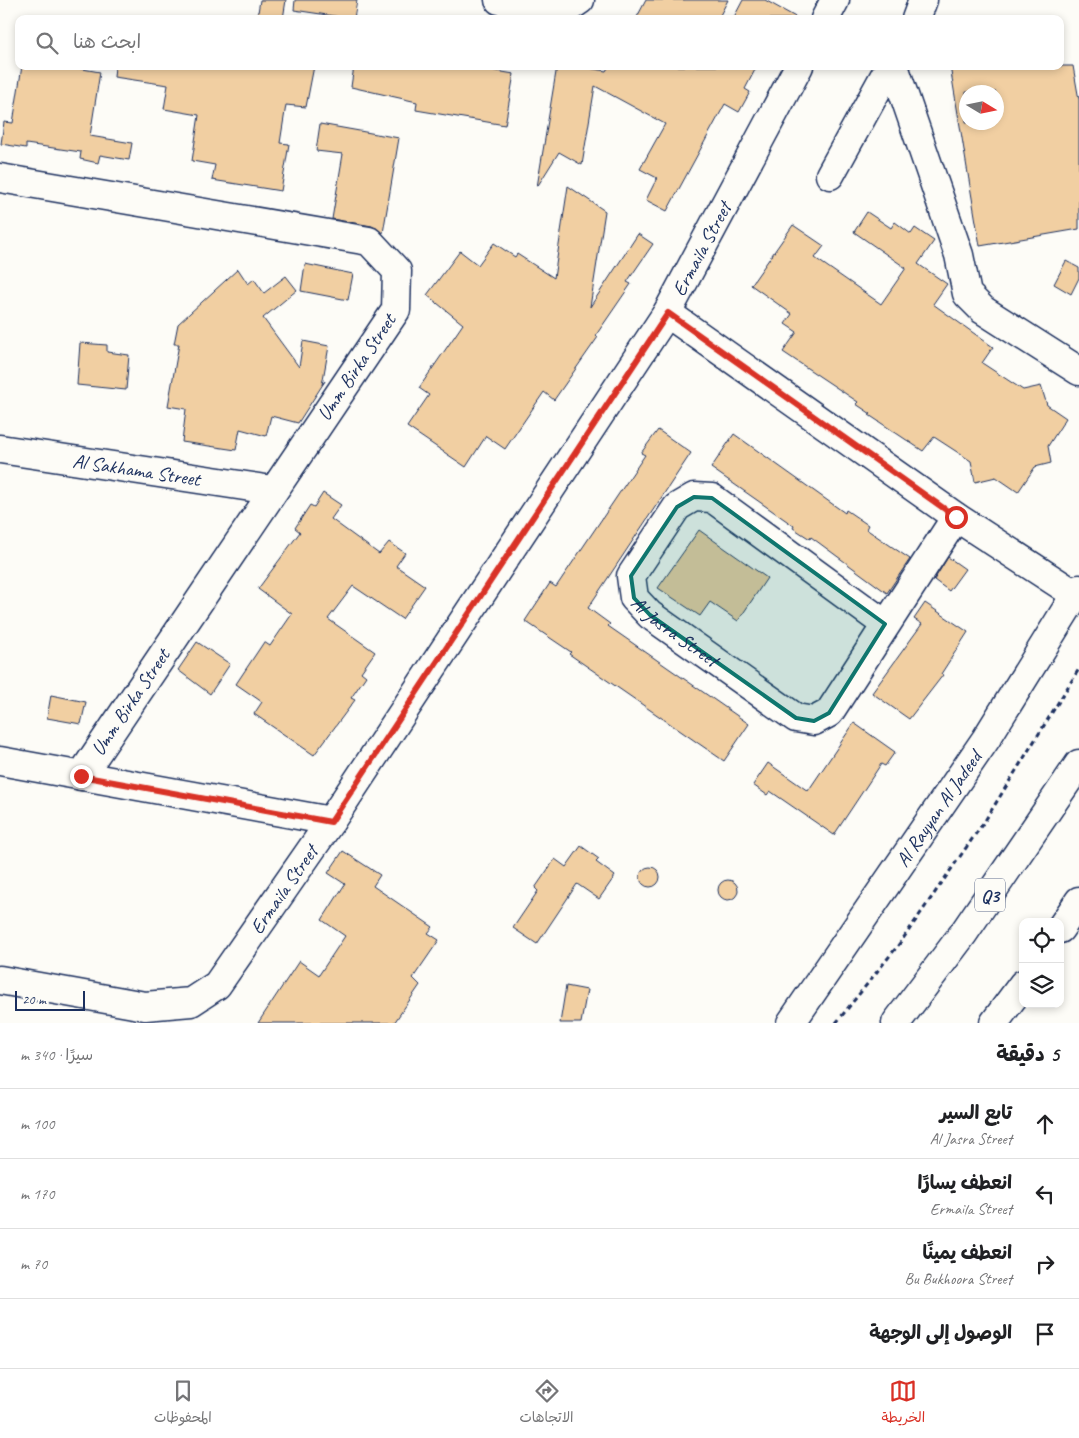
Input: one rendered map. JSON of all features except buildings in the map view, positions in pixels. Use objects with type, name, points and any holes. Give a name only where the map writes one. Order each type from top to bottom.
[{"type":"main road","points":[[516,2],[564,11],[580,0]]},
{"type":"main road","points":[[827,15],[835,0]]},
{"type":"main road","points":[[917,15],[923,0]]},
{"type":"main road","name":"Ermaila Street","points":[[0,980],[144,1015],[191,1002],[217,985],[331,822],[668,313],[797,70]]},
{"type":"main road","points":[[830,176],[890,70]]},
{"type":"main road","points":[[893,70],[959,255],[967,294],[983,310],[1078,366]]},
{"type":"main road","name":"Umm Birka Street","points":[[0,178],[369,241],[397,271],[396,310],[272,490],[81,776]]},
{"type":"main road","points":[[668,313],[956,517],[1077,592]]},
{"type":"main road","name":"Al Sakhama Street","points":[[0,449],[272,490]]},
{"type":"main road","name":"Al Jasra Street","points":[[885,624],[712,498],[694,497],[677,507],[631,576],[634,598],[650,615],[796,718],[814,721],[829,713],[956,517]]},
{"type":"main road","name":"Al Rayyan Al Jadeed","points":[[791,1023],[986,739],[1077,592]]},
{"type":"main road","points":[[0,761],[331,822]]},
{"type":"main road","name":"Q3","points":[[896,1023],[963,934],[1079,764]]},
{"type":"main road","points":[[1064,923],[1079,901]]},
{"type":"main road","points":[[994,1023],[1019,989]]},
{"type":"path","points":[[836,1023],[900,943],[986,819],[1079,669]]},
{"type":"highlighted area","points":[[694,497],[712,498],[885,624],[829,713],[814,721],[796,718],[650,615],[634,598],[631,576],[677,507]]},
{"type":"route","points":[[81,776],[331,822],[668,313],[956,517]]}]
